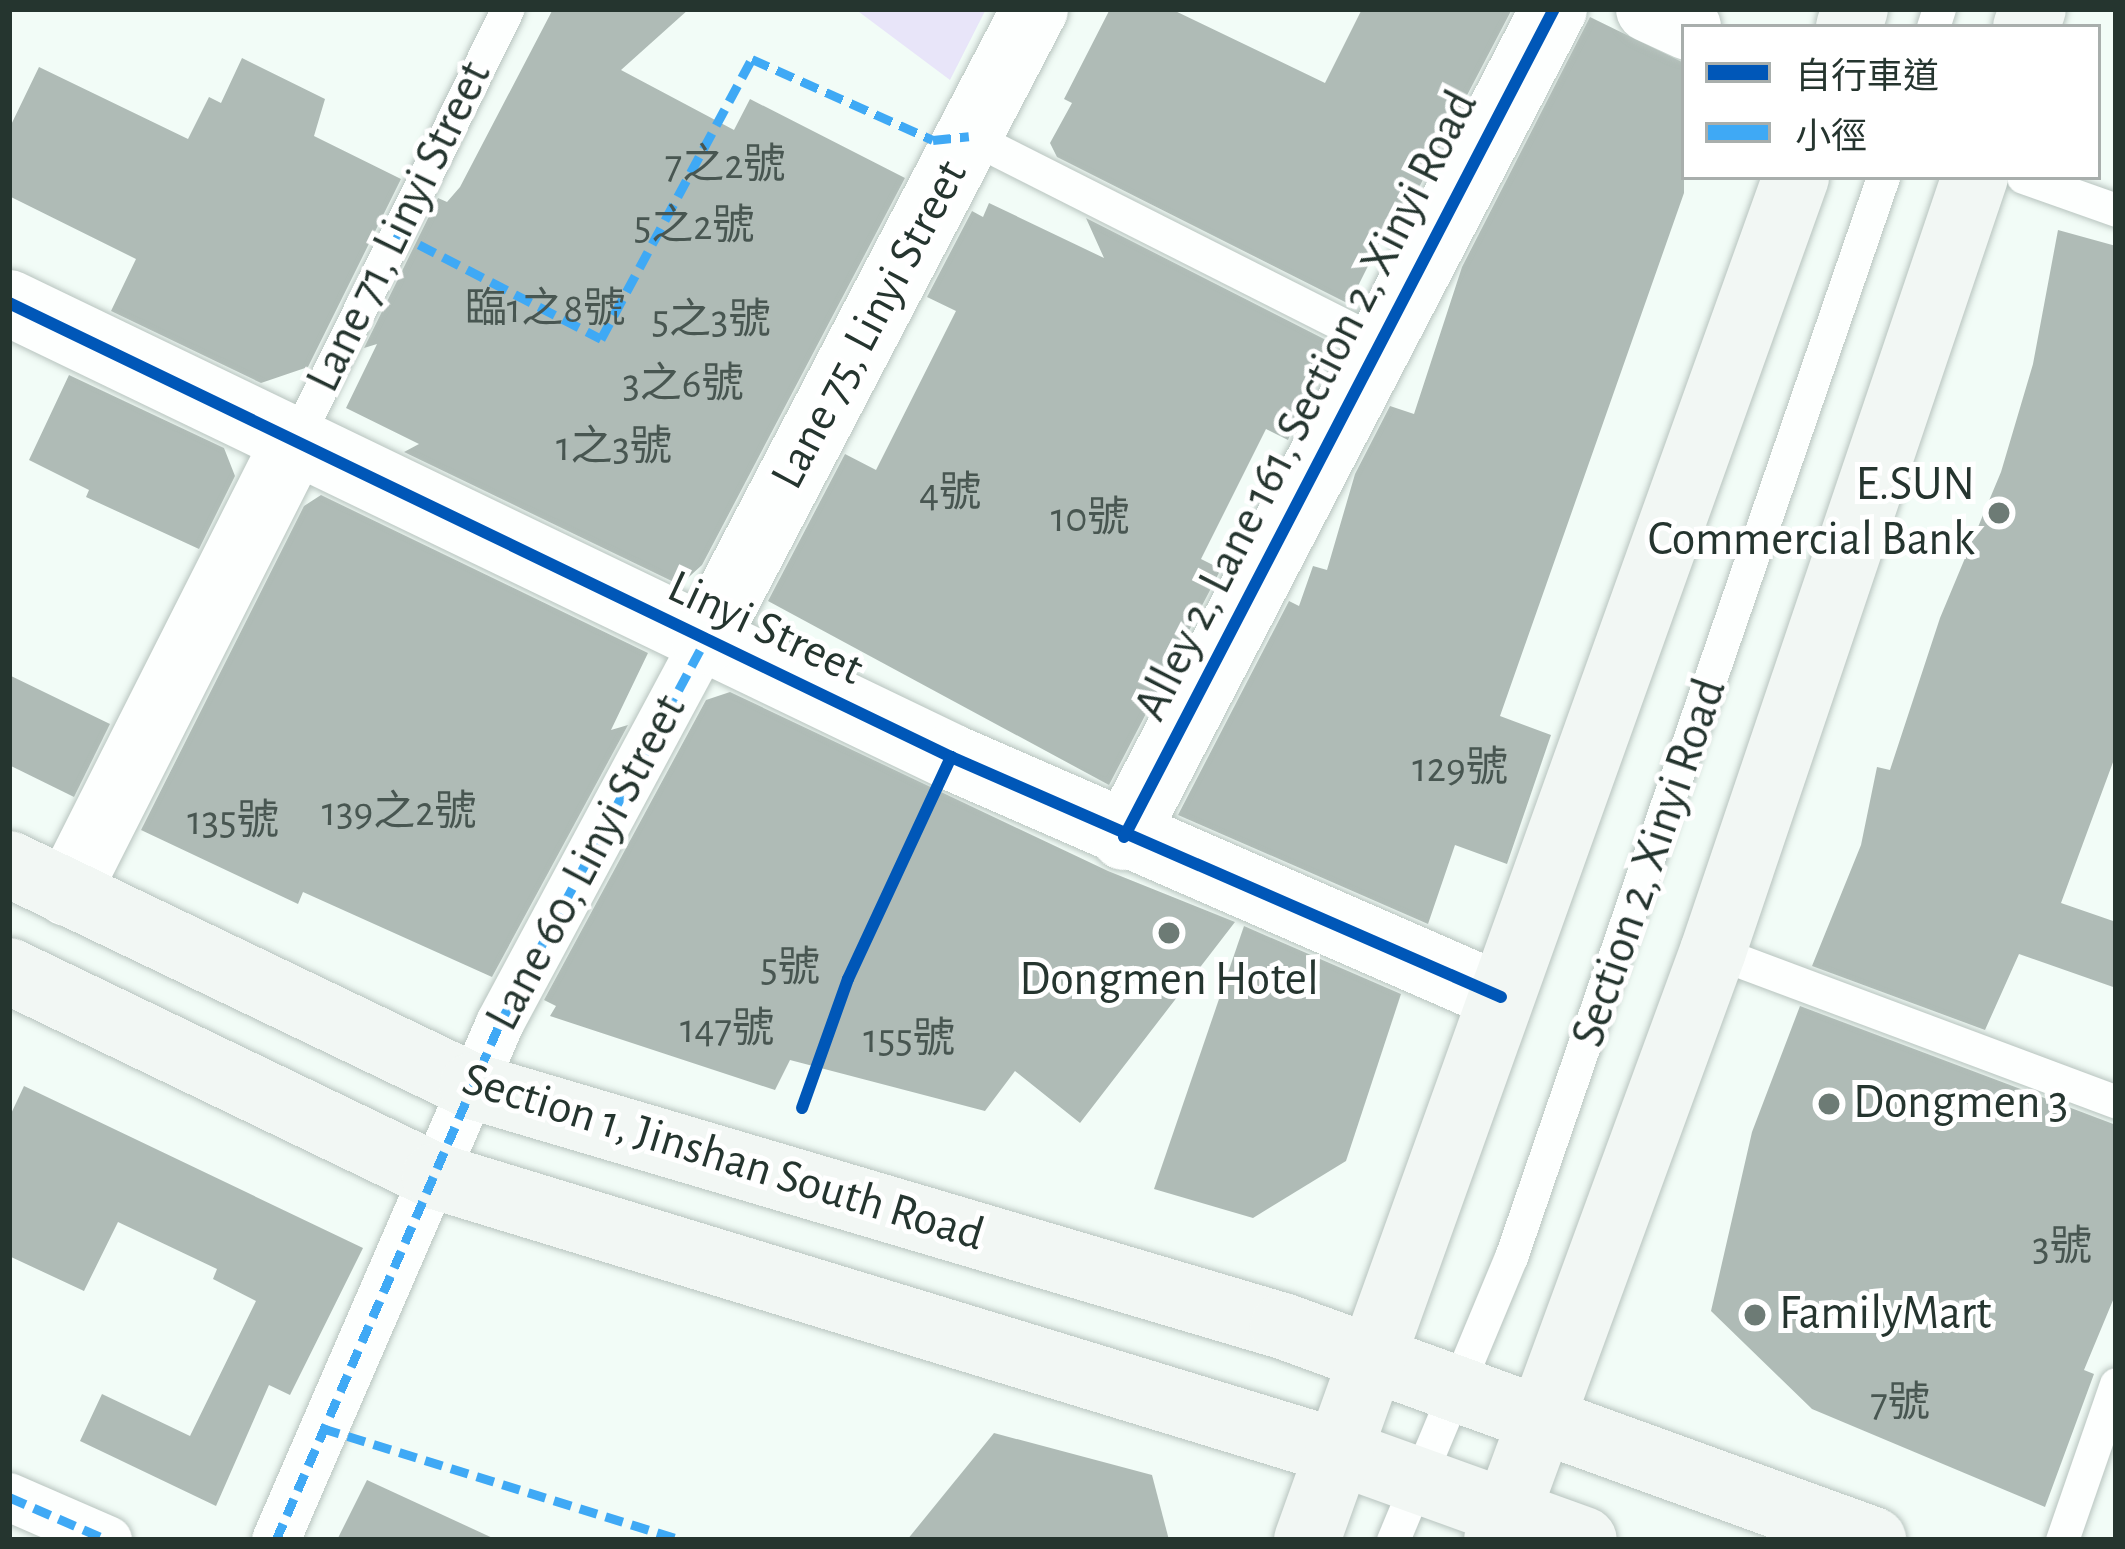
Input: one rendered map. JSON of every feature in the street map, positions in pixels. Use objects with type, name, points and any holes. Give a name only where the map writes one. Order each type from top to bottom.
[{"type":"main road","name":"Section 2, Xinyi Road","points":[[1306,1540],[1376,1361],[1501,997],[1795,180]]},
{"type":"main road","name":"Section 2, Xinyi Road","points":[[1503,1527],[1546,1421],[1713,951],[1974,180]]},
{"type":"main road","name":"Section 1, Jinshan South Road","points":[[9,864],[472,1086],[1283,1326],[1873,1540]]},
{"type":"main road","name":"Section 1, Jinshan South Road","points":[[12,979],[435,1176],[1342,1453],[1406,1512],[1584,1540]]},
{"type":"street","name":"Lane 75, Linyi Street","points":[[705,641],[1035,9]]},
{"type":"street","name":"Alley 2, Lane 161, Section 2, Xinyi Road","points":[[1124,837],[1377,342],[1554,9]]},
{"type":"street","points":[[1648,9],[1681,24]]},
{"type":"street","name":"Linyi Street","points":[[9,303],[292,445],[1124,837],[1501,997]]},
{"type":"street","points":[[67,892],[292,445]]},
{"type":"street","name":"Lane 60, Linyi Street","points":[[277,1540],[472,1086],[705,641]]},
{"type":"street","points":[[9,1497],[108,1540]]},
{"type":"lane","name":"Lane 71, Linyi Street","points":[[292,445],[508,9]]},
{"type":"lane","points":[[969,136],[1377,342]]},
{"type":"lane","name":"Section 2, Xinyi Road","points":[[1406,1512],[1460,1393],[1739,610],[1882,180]]},
{"type":"lane","points":[[2031,180],[2116,210]]},
{"type":"lane","points":[[1713,951],[2116,1102]]},
{"type":"lane","points":[[2062,1540],[2116,1384]]},
{"type":"shaded area","points":[[855,9],[986,9],[950,80]]},
{"type":"building","points":[[553,9],[689,9],[621,70],[734,130],[750,99],[905,178],[702,565],[680,585],[404,452],[419,444],[346,408],[377,344],[364,348],[438,198],[447,202],[460,187]]},
{"type":"building","points":[[1110,9],[1171,9],[1325,83],[1362,9],[1512,9],[1390,243],[1381,240],[1349,304],[1057,157],[1050,143],[1072,103],[1064,99]]},
{"type":"building","points":[[1590,17],[1681,62],[1684,193],[1500,716],[1551,735],[1507,864],[1455,845],[1428,924],[1178,815],[1289,601],[1299,606],[1313,566],[1327,570],[1355,474],[1390,406],[1414,414],[1462,267]]},
{"type":"building","points":[[242,58],[325,99],[314,136],[401,179],[308,367],[261,383],[111,311],[136,259],[9,196],[9,129],[39,67],[188,139],[209,97],[221,103]]},
{"type":"building","points":[[989,203],[1104,258],[1086,218],[1330,342],[1288,440],[1266,429],[1201,559],[1221,569],[1109,785],[768,601],[845,454],[876,470],[956,311],[927,297],[972,211],[983,217]]},
{"type":"building","points":[[2058,230],[2116,246],[2116,754],[2061,903],[2116,922],[2116,988],[2019,954],[1985,1030],[1812,966],[1861,845],[1877,767],[1890,770],[1940,618],[2001,472],[2033,364]]},
{"type":"building","points":[[69,375],[224,448],[235,476],[199,549],[86,497],[89,490],[29,460]]},
{"type":"building","points":[[321,495],[648,653],[611,730],[628,725],[492,977],[303,892],[298,904],[141,830],[304,506]]},
{"type":"building","points":[[9,675],[110,724],[74,797],[9,765]]},
{"type":"building","points":[[730,692],[1108,871],[1235,922],[1080,1123],[1015,1071],[985,1111],[790,1060],[775,1090],[550,1016],[556,1006],[544,1000],[706,700]]},
{"type":"building","points":[[1244,926],[1401,994],[1346,1161],[1253,1218],[1154,1189]]},
{"type":"building","points":[[1800,1006],[2116,1125],[2116,1293],[2084,1370],[2094,1374],[2045,1507],[1812,1409],[1711,1311],[1752,1132]]},
{"type":"building","points":[[24,1086],[363,1248],[290,1395],[269,1385],[216,1506],[80,1441],[102,1394],[190,1436],[256,1301],[213,1279],[217,1269],[118,1222],[84,1291],[9,1256],[9,1118]]},
{"type":"building","points":[[994,1433],[1152,1475],[1169,1540],[907,1540]]},
{"type":"building","points":[[367,1480],[497,1540],[337,1540]]},
{"type":"marked path","points":[[395,232],[601,339],[752,59],[933,140],[969,136]]},
{"type":"marked path","points":[[276,1540],[500,1023],[705,641]]},
{"type":"marked path","points":[[322,1428],[682,1540]]},
{"type":"marked path","points":[[9,1497],[108,1540]]},
{"type":"cycle path","points":[[1124,837],[1554,9]]},
{"type":"cycle path","points":[[9,303],[951,757],[1501,997]]},
{"type":"cycle path","points":[[802,1108],[848,979],[951,757]]},
{"type":"place","name":"E.SUN Commercial Bank","points":[[1999,513]]},
{"type":"place","name":"Dongmen Hotel","points":[[1169,933]]},
{"type":"place","name":"Dongmen 3","points":[[1829,1104]]},
{"type":"place","name":"FamilyMart","points":[[1755,1315]]}]
